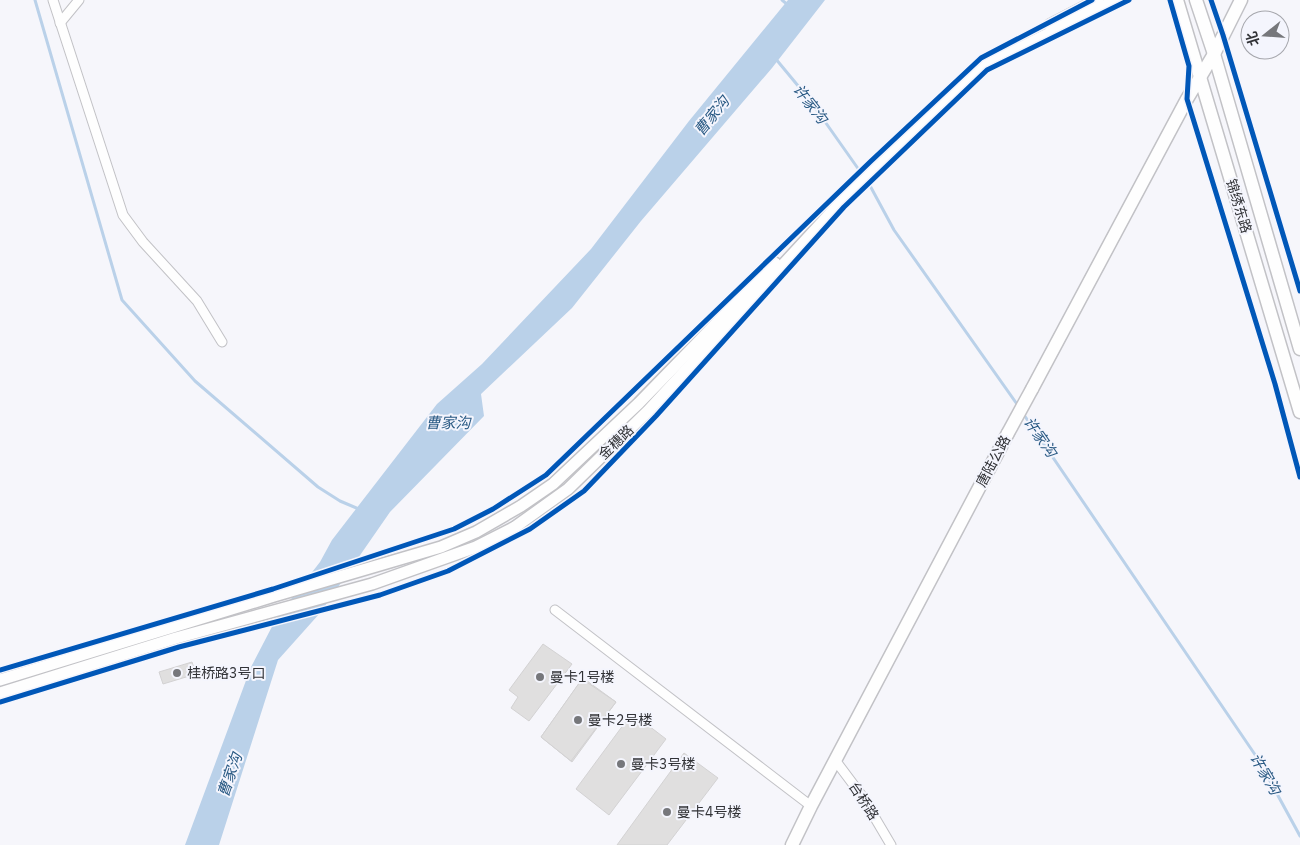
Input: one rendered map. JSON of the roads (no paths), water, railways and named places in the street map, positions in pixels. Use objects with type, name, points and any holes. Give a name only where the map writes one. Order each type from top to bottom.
[{"type":"main road","name":"锦绣东路","points":[[1177,0],[1300,412]]},
{"type":"main road","name":"锦绣东路","points":[[1196,0],[1214,54],[1300,348]]},
{"type":"main road","name":"唐陆公路","points":[[792,845],[1008,433],[1200,76],[1214,54],[1241,0]]},
{"type":"street","points":[[53,0],[123,215],[143,242],[197,302],[222,342]]},
{"type":"street","points":[[60,24],[80,0]]},
{"type":"street","name":"金穗路","points":[[875,168],[981,60],[1098,0]]},
{"type":"street","name":"金穗路","points":[[0,680],[442,547],[476,532],[521,506],[553,484],[638,403],[839,201],[986,65],[1116,0]]},
{"type":"street","name":"金穗路","points":[[0,693],[176,638],[372,584],[476,547],[515,527],[568,489],[648,411],[839,201]]},
{"type":"street","points":[[231,610],[234,623]]},
{"type":"street","points":[[555,610],[811,806]]},
{"type":"street","name":"台桥路","points":[[835,760],[862,796],[891,845]]},
{"type":"water","name":"曹家沟","points":[[788,0],[825,0],[772,68],[641,221],[572,308],[481,394],[484,416],[390,512],[320,613],[278,660],[219,845],[185,845],[251,667],[277,617],[320,562],[332,540],[437,404],[482,364],[591,249],[689,121]]},
{"type":"waterway","points":[[35,0],[122,300],[195,381],[318,487],[340,501],[361,510]]},
{"type":"waterway","points":[[782,0],[788,5]]},
{"type":"waterway","name":"许家沟","points":[[775,58],[809,99],[864,177]]},
{"type":"waterway","name":"许家沟","points":[[868,182],[894,230],[1019,407]]},
{"type":"waterway","name":"许家沟","points":[[1022,412],[1258,759],[1300,836]]},
{"type":"place","name":"桂桥路3号口","points":[[177,673]]},
{"type":"place","name":"曼卡1号楼","points":[[540,677]]},
{"type":"place","name":"曼卡2号楼","points":[[578,720]]},
{"type":"place","name":"曼卡3号楼","points":[[621,764]]},
{"type":"place","name":"曼卡4号楼","points":[[667,812]]}]
